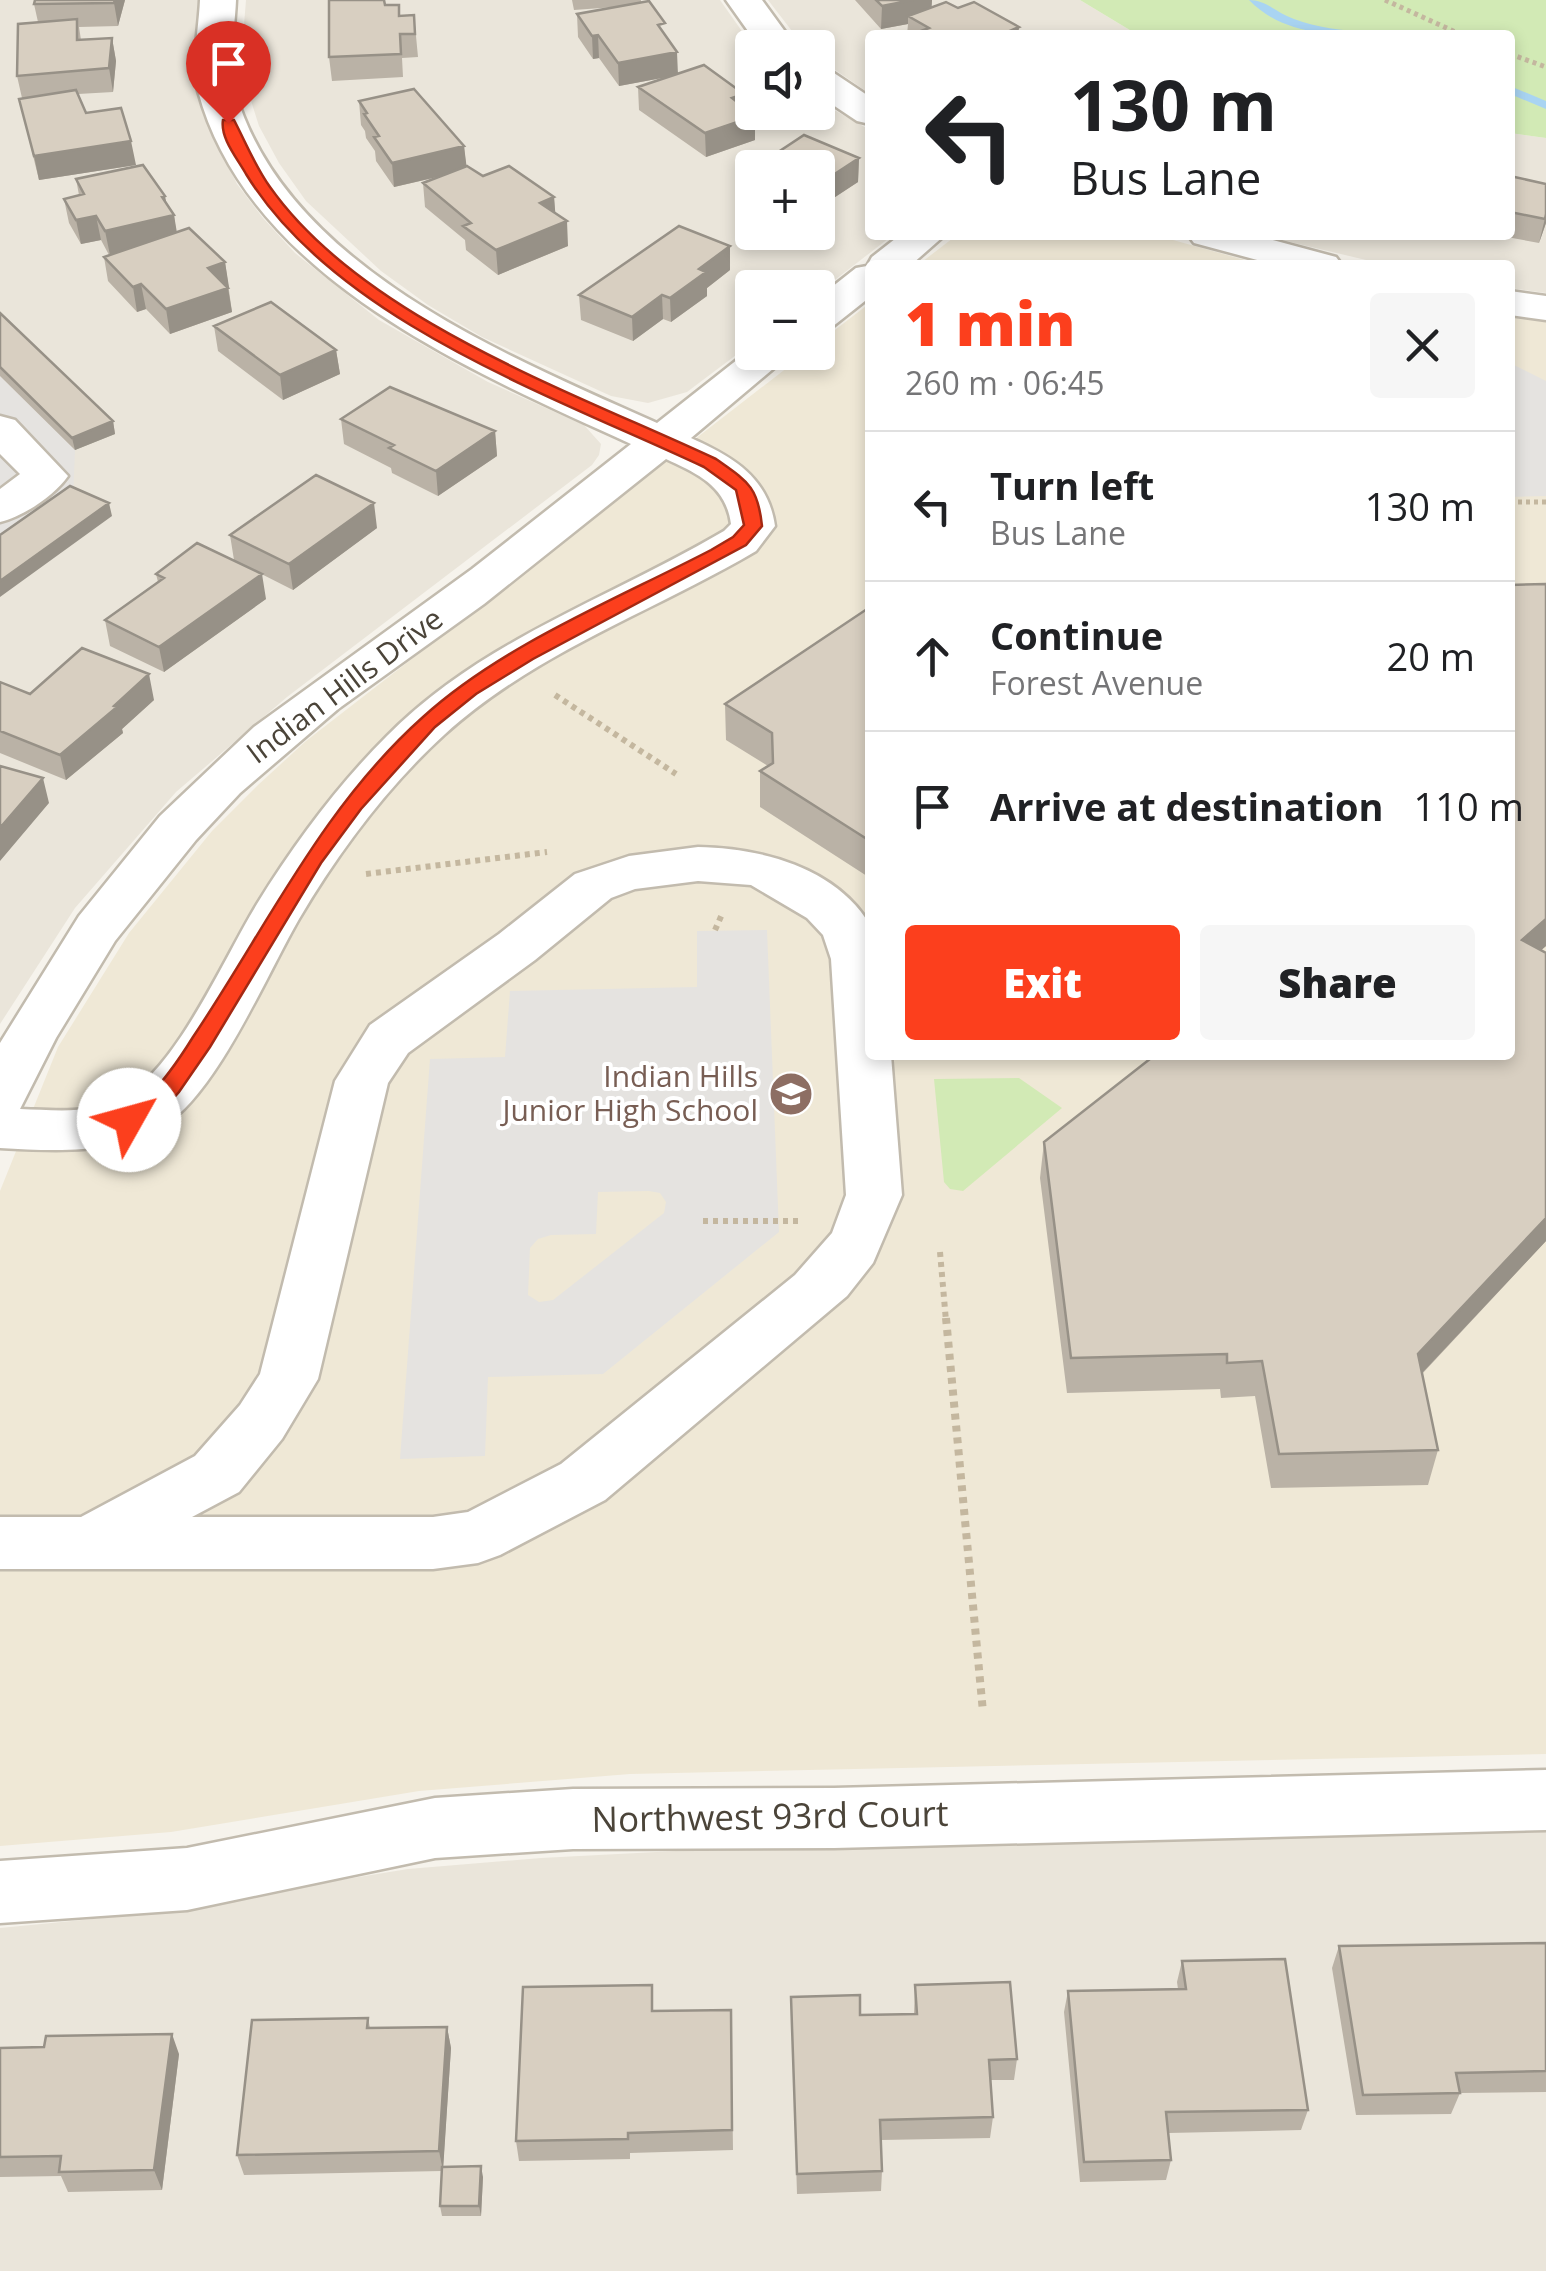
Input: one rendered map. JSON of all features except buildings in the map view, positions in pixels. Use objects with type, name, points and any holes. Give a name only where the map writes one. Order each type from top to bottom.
[{"type":"street","points":[[0,1128],[102,1129],[152,1108],[202,1042],[313,858],[354,804],[428,722],[526,654],[740,541],[753,526],[751,502],[744,487],[710,463],[452,342],[352,278],[302,235],[264,191],[237,146],[220,101],[213,56],[218,0]]},
{"type":"street","points":[[744,0],[766,30]]},
{"type":"street","points":[[835,90],[865,111]]},
{"type":"street","points":[[892,260],[918,240]]},
{"type":"street","points":[[1227,240],[1303,260]]},
{"type":"street","points":[[835,305],[865,282]]},
{"type":"street","points":[[1515,304],[1546,308]]},
{"type":"street","name":"Indian Hills Drive","points":[[0,1096],[28,1037],[88,940],[157,851],[234,771],[318,700],[486,581],[750,370]]},
{"type":"street","points":[[0,429],[46,476],[0,508]]},
{"type":"street","points":[[0,1542],[434,1543],[478,1537],[518,1519],[597,1470],[815,1291],[845,1263],[864,1229],[874,1195],[857,959],[846,928],[825,906],[804,892],[743,866],[668,866],[629,873],[592,886],[518,947],[389,1039],[362,1081],[288,1379],[261,1422],[218,1474],[94,1540]]},
{"type":"street","name":"Northwest 93rd Court","points":[[0,1892],[188,1879],[435,1828],[573,1818],[834,1818],[1546,1800]]},
{"type":"path","points":[[1386,0],[1402,11],[1450,30]]},
{"type":"path","points":[[1515,56],[1546,67]]},
{"type":"path","points":[[1515,502],[1546,502]]},
{"type":"path","points":[[540,685],[676,774]]},
{"type":"path","points":[[354,875],[565,850]]},
{"type":"path","points":[[940,1252],[984,1712]]},
{"type":"shaded area","points":[[0,0],[199,0],[193,49],[204,116],[237,184],[263,218],[295,253],[379,320],[488,382],[584,425],[601,444],[592,465],[287,697],[176,792],[75,908],[0,1024]]},
{"type":"shaded area","points":[[246,0],[720,0],[741,30],[735,30],[735,130],[835,130],[835,110],[865,127],[865,240],[887,240],[835,280],[835,270],[735,270],[735,356],[687,392],[648,403],[611,396],[482,337],[428,305],[381,271],[306,201],[259,126],[247,88],[242,51]]},
{"type":"shaded area","points":[[768,0],[1080,0],[1130,30],[865,30],[865,91],[835,70],[835,30],[791,30]]},
{"type":"shaded area","points":[[1515,134],[1546,138],[1546,293],[1515,289],[1515,260],[1366,260],[1282,240],[1515,240]]},
{"type":"shaded area","points":[[950,240],[1173,240],[1245,260],[924,260]]},
{"type":"shaded area","name":"Indian Hills Junior High School","points":[[865,307],[865,1060],[1515,1060],[1515,317],[1546,322],[1546,1754],[630,1774],[419,1791],[171,1832],[0,1846],[0,1191],[58,1047],[129,933],[212,831],[306,741],[784,370],[835,370],[835,330]]},
{"type":"shaded area","points":[[1515,366],[1546,381],[1546,496],[1515,497]]},
{"type":"shaded area","points":[[0,376],[75,450],[73,499],[0,550]]},
{"type":"shaded area","points":[[767,930],[779,1232],[603,1374],[488,1377],[485,1456],[400,1459],[430,1059],[505,1057],[510,991],[697,987],[697,931]],"holes":[[[598,1192],[660,1193],[666,1202],[664,1213],[553,1300],[539,1302],[528,1295],[530,1248],[538,1239],[551,1235],[596,1234]]]},
{"type":"shaded area","points":[[1546,1832],[1546,2271],[0,2271],[0,1928],[113,1917],[408,1869],[541,1858],[695,1850]]},
{"type":"green space","points":[[1080,0],[1546,0],[1546,138],[1515,134],[1515,30],[1130,30]]},
{"type":"green space","points":[[1019,1078],[1062,1108],[963,1191],[950,1189],[944,1182],[934,1079]]},
{"type":"waterway","points":[[1255,0],[1278,17],[1322,30]]},
{"type":"waterway","points":[[1515,92],[1546,105]]},
{"type":"place","name":"Indian Hills Junior High School","points":[[791,1094]]},
{"type":"route","points":[[129,1120],[152,1108],[171,1086],[202,1042],[313,858],[354,804],[428,722],[526,654],[718,554],[740,541],[753,526],[751,502],[744,487],[710,463],[452,342],[352,278],[302,235],[264,191],[228,123]]}]
